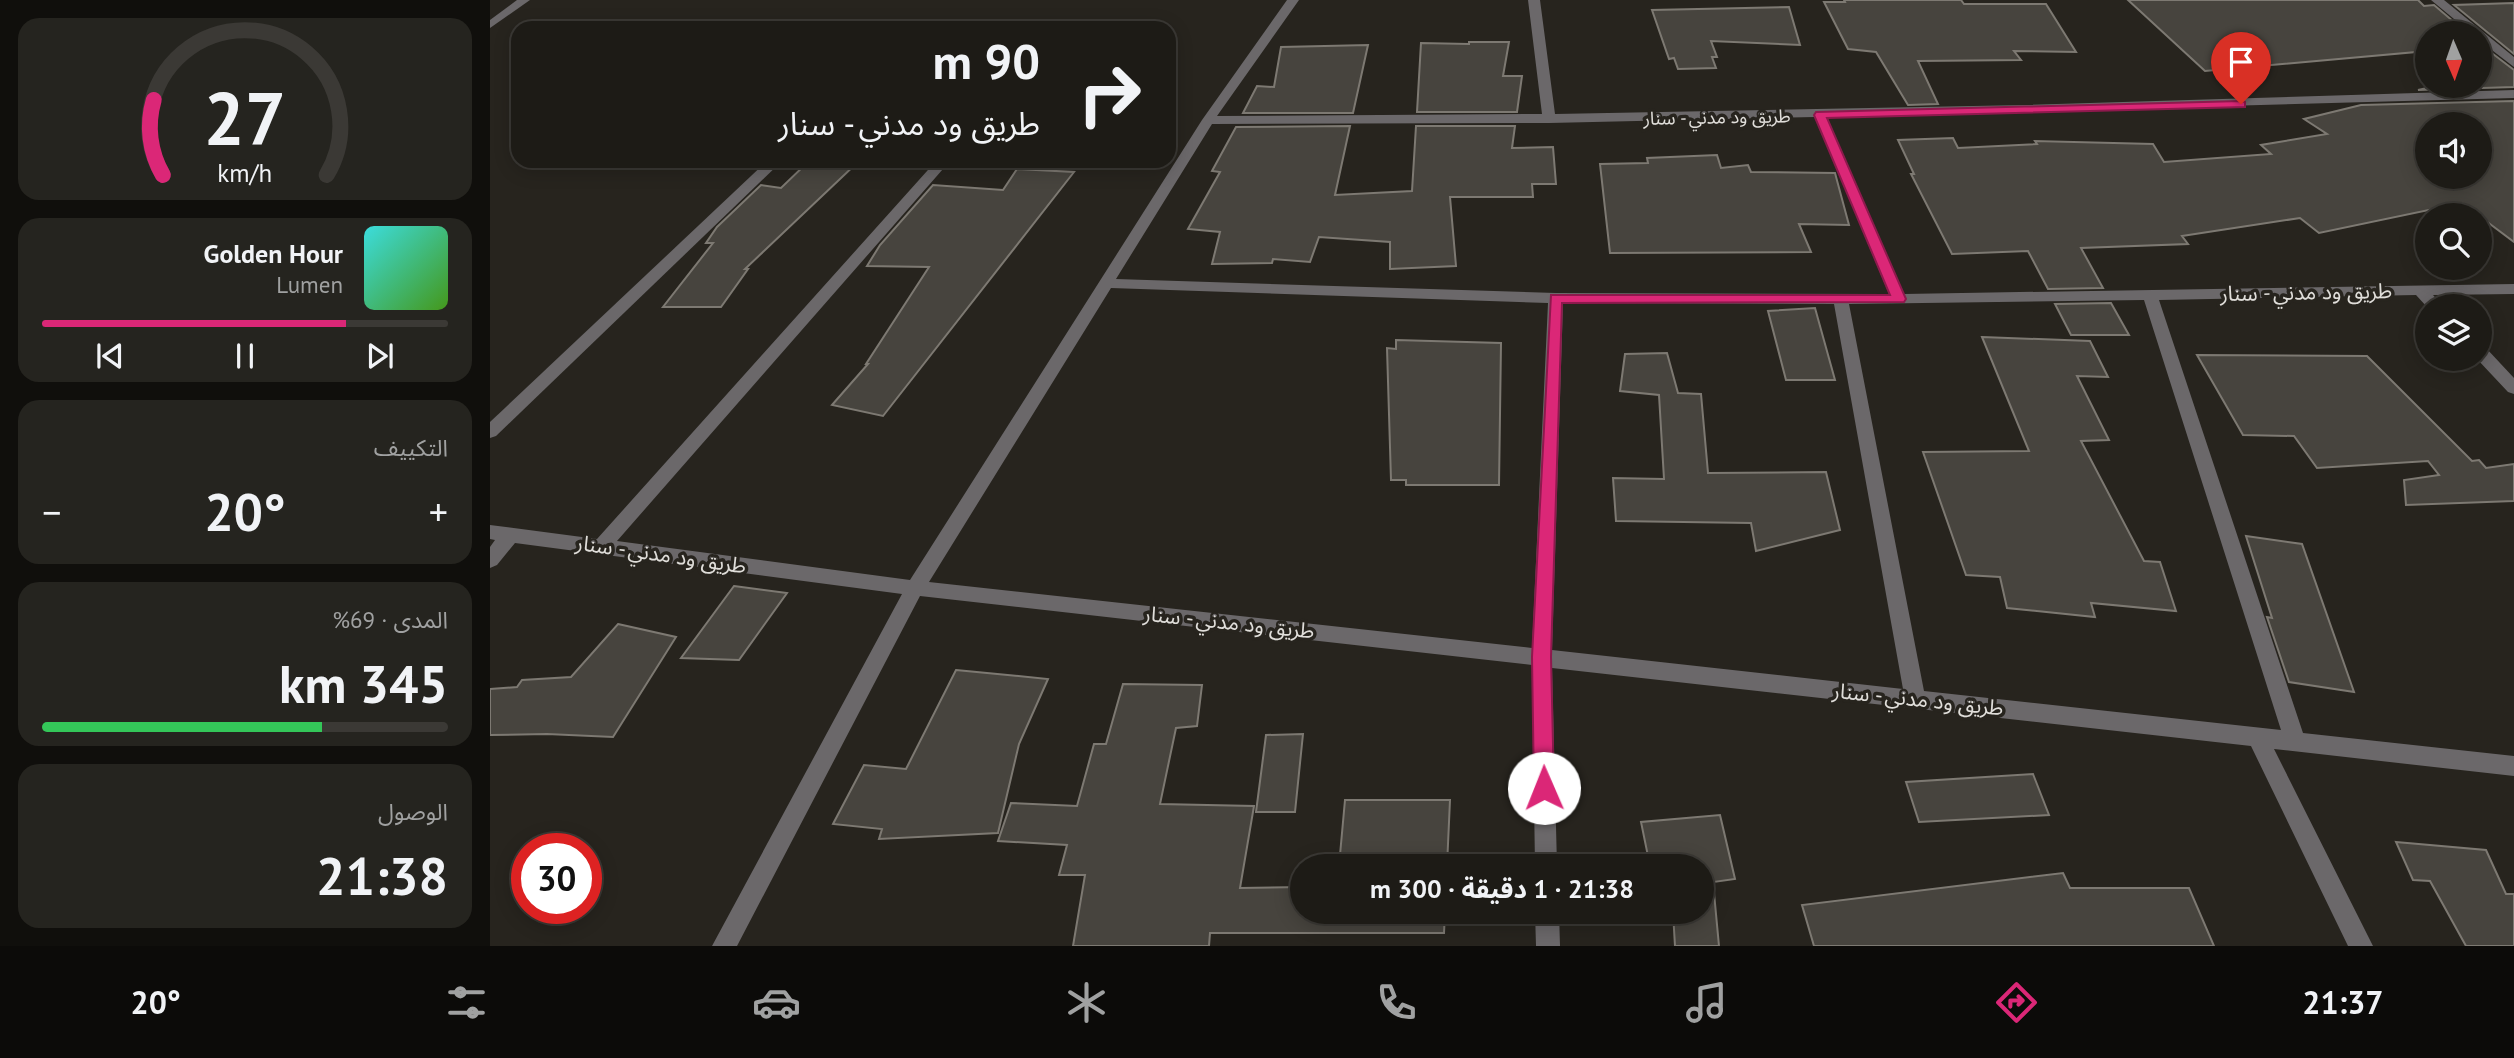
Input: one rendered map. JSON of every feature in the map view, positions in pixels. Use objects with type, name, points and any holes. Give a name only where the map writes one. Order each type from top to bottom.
[{"type":"street","points":[[490,25],[524,0]]},
{"type":"street","points":[[1177,156],[1208,120],[1293,0]]},
{"type":"street","points":[[1534,0],[1549,119]]},
{"type":"street","points":[[2437,0],[2463,21]]},
{"type":"street","points":[[2492,45],[2514,63]]},
{"type":"street","name":"طريق ود مدني - سنار","points":[[1208,120],[1820,115],[2514,94]]},
{"type":"street","points":[[1820,115],[1899,299]]},
{"type":"street","points":[[490,432],[768,168]]},
{"type":"street","points":[[602,546],[937,168]]},
{"type":"street","points":[[724,946],[915,588],[1107,282],[1170,168]]},
{"type":"street","name":"طريق ود مدني - سنار","points":[[1107,282],[1556,299],[1899,299],[2514,289]]},
{"type":"street","name":"طريق ود مدني - سنار","points":[[2420,291],[2423,294]]},
{"type":"street","points":[[2150,294],[2294,741]]},
{"type":"street","points":[[1546,854],[1542,657],[1556,299]]},
{"type":"street","points":[[1841,299],[1915,699]]},
{"type":"street","points":[[2492,365],[2514,388]]},
{"type":"street","name":"طريق ود مدني - سنار","points":[[490,531],[915,588],[2514,766]]},
{"type":"street","points":[[490,560],[510,534]]},
{"type":"street","points":[[2257,737],[2361,946]]},
{"type":"street","points":[[1547,924],[1548,946]]},
{"type":"building","points":[[1844,0],[1961,0],[1964,4],[2046,4],[2076,52],[2014,51],[2021,60],[1918,61],[1938,104],[1908,105],[1876,52],[1848,49],[1824,2],[1845,2]]},
{"type":"building","points":[[2128,0],[2418,0],[2424,6],[2434,5],[2453,21],[2415,21],[2415,52],[2205,71]]},
{"type":"building","points":[[2514,3],[2514,54],[2492,36],[2492,21],[2474,21],[2454,5]]},
{"type":"building","points":[[1789,7],[1800,45],[1711,41],[1717,57],[1712,57],[1716,68],[1678,69],[1674,58],[1669,59],[1652,10]]},
{"type":"building","points":[[1509,42],[1503,76],[1522,76],[1517,112],[1417,112],[1421,43]]},
{"type":"building","points":[[1368,45],[1353,113],[1243,113],[1257,86],[1274,87],[1281,47]]},
{"type":"building","points":[[2492,53],[2514,70],[2514,87],[2492,88]]},
{"type":"building","points":[[2514,101],[2514,242],[2492,226],[2492,203],[2415,203],[2415,213],[2319,233],[2300,218],[2182,236],[2188,244],[2081,248],[2103,288],[2048,289],[2028,251],[1952,254],[1911,174],[1914,174],[1898,140],[1953,138],[1958,148],[2037,144],[2035,141],[2153,144],[2164,162],[2271,154],[2261,145],[2327,134],[2304,119],[2361,105]]},
{"type":"building","points":[[1350,126],[1335,195],[1412,191],[1416,126],[1515,126],[1512,148],[1553,147],[1556,184],[1532,184],[1533,197],[1450,197],[1456,266],[1390,269],[1390,242],[1319,237],[1310,262],[1273,259],[1272,263],[1212,264],[1220,232],[1188,229],[1220,172],[1212,171],[1236,127]]},
{"type":"building","points":[[1717,155],[1721,168],[1748,165],[1751,172],[1835,173],[1849,225],[1799,224],[1811,252],[1610,253],[1600,164],[1648,163],[1647,158]]},
{"type":"building","points":[[802,168],[852,168],[745,269],[748,269],[721,307],[663,307],[713,243],[706,243],[717,227],[761,185],[781,188]]},
{"type":"building","points":[[1017,169],[1074,172],[883,416],[832,405],[868,364],[929,267],[867,266],[880,245],[933,185],[1003,190]]},
{"type":"building","points":[[2111,303],[2129,335],[2071,335],[2055,304]]},
{"type":"building","points":[[1815,308],[1835,380],[1786,380],[1768,311]]},
{"type":"building","points":[[1982,337],[2090,341],[2108,377],[2077,376],[2109,440],[2081,441],[2144,561],[2160,562],[2176,611],[2091,603],[2095,617],[2007,608],[2000,577],[1966,575],[1923,452],[2029,451]]},
{"type":"building","points":[[1396,340],[1501,343],[1499,485],[1406,485],[1406,480],[1391,480],[1387,348],[1396,349]]},
{"type":"building","points":[[1667,353],[1678,393],[1701,394],[1708,473],[1826,472],[1840,530],[1756,551],[1751,523],[1616,521],[1613,478],[1664,479],[1659,395],[1620,391],[1625,354]]},
{"type":"building","points":[[2197,355],[2367,356],[2472,461],[2479,460],[2486,468],[2514,464],[2514,501],[2406,505],[2404,480],[2439,475],[2428,461],[2317,468],[2294,436],[2243,435]]},
{"type":"building","points":[[2246,536],[2302,544],[2354,692],[2289,682],[2267,617],[2272,618]]},
{"type":"building","points":[[734,586],[787,593],[739,660],[681,658]]},
{"type":"building","points":[[618,624],[676,637],[613,737],[490,735],[490,689],[517,687],[522,680],[571,677]]},
{"type":"building","points":[[956,670],[1048,679],[1019,744],[998,833],[879,839],[882,829],[833,824],[864,765],[906,769]]},
{"type":"building","points":[[1123,684],[1202,685],[1197,726],[1176,728],[1160,804],[1254,806],[1240,888],[1290,887],[1290,924],[1444,924],[1444,933],[1210,933],[1209,946],[1073,946],[1085,875],[1059,875],[1067,845],[998,841],[1011,803],[1077,806],[1094,744],[1106,744]]},
{"type":"building","points":[[1303,734],[1295,812],[1256,812],[1266,735]]},
{"type":"building","points":[[2033,774],[2049,815],[1919,822],[1906,782]]},
{"type":"building","points":[[1345,800],[1450,800],[1448,854],[1340,854]]},
{"type":"building","points":[[1720,815],[1735,879],[1714,882],[1714,854],[1648,854],[1641,822]]},
{"type":"building","points":[[2396,842],[2486,850],[2506,894],[2514,894],[2514,946],[2466,946],[2430,881],[2413,880]]},
{"type":"building","points":[[2063,873],[2070,888],[2189,888],[2214,946],[1814,946],[1802,905]]},
{"type":"building","points":[[1714,893],[1719,946],[1675,946],[1674,924],[1714,924]]},
{"type":"route","points":[[1544,788],[1542,657],[1556,299],[1899,299],[1820,115],[2241,104]]}]
